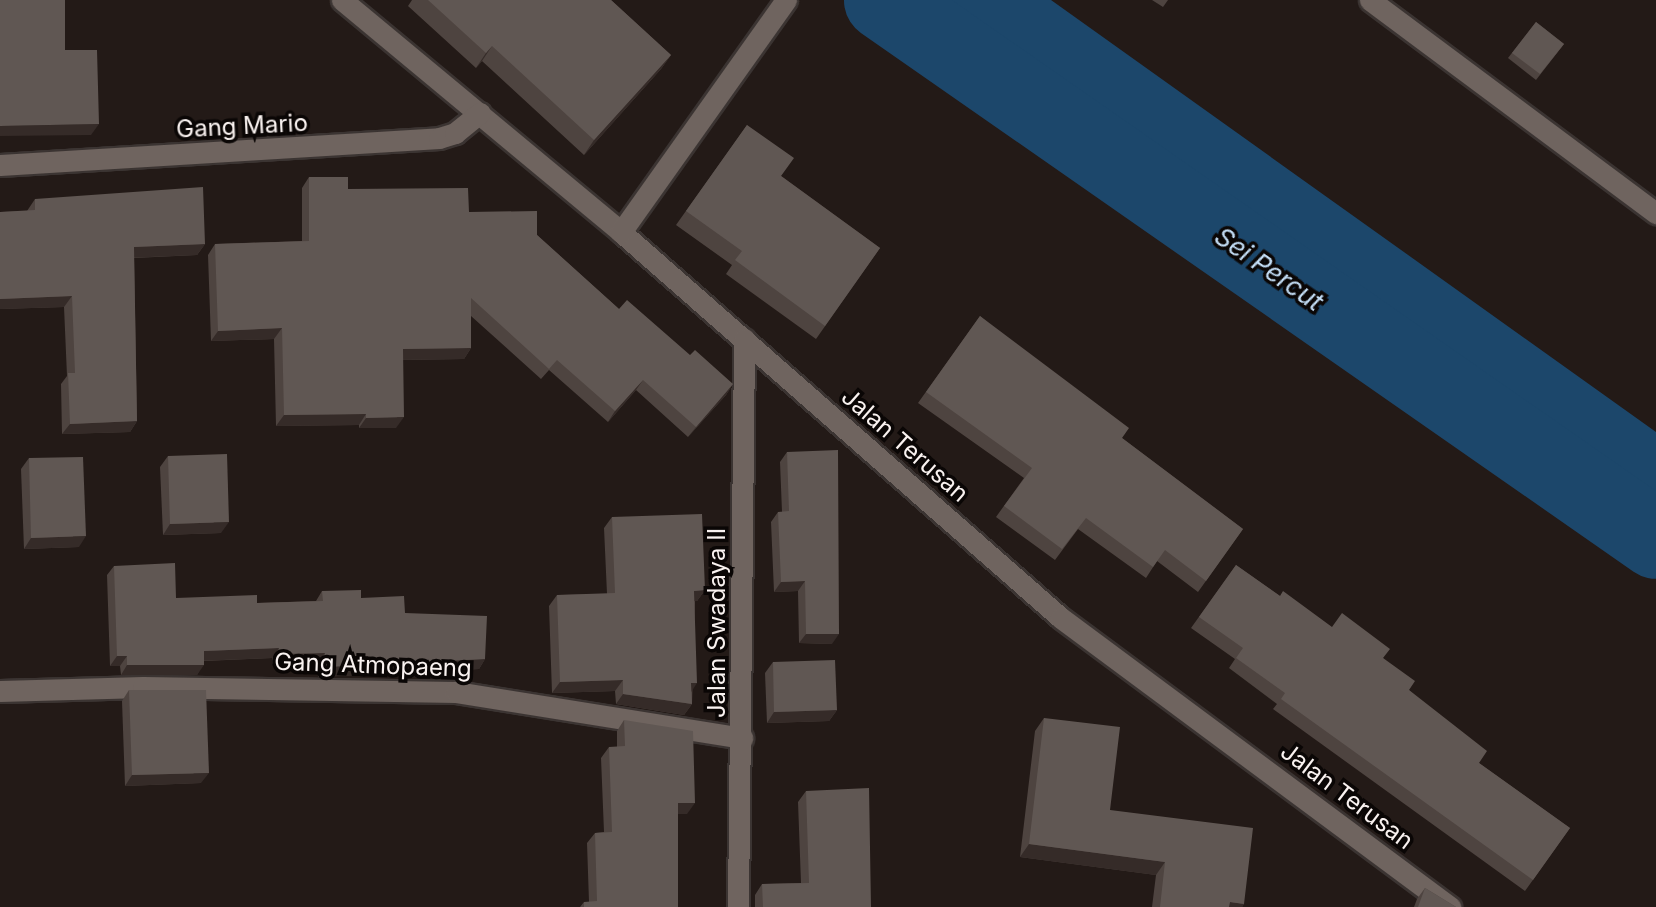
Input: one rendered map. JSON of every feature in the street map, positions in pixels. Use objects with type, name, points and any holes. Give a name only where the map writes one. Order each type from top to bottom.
[{"type":"street","name":"Jalan Terusan","points":[[342,0],[621,232],[1061,618],[1450,907]]},
{"type":"street","points":[[621,232],[786,0]]},
{"type":"street","points":[[1370,0],[1656,213]]},
{"type":"street","name":"Gang Mario","points":[[0,165],[439,138],[455,133],[480,113]]},
{"type":"street","name":"Jalan Swadaya II","points":[[738,907],[742,738],[744,339]]},
{"type":"street","name":"Gang Atmopaeng","points":[[0,691],[143,687],[456,692],[742,738]]},
{"type":"water","name":"Sei Percut","points":[[890,0],[1051,0],[1656,432],[1656,549],[1413,369]]},
{"type":"building","points":[[0,0],[65,0],[65,50],[97,50],[99,124],[0,126]]},
{"type":"building","points":[[428,0],[611,0],[671,55],[594,140],[492,46],[486,53]]},
{"type":"building","points":[[1536,22],[1564,44],[1540,74],[1512,53]]},
{"type":"building","points":[[747,125],[794,158],[781,176],[880,248],[825,326],[735,260],[742,251],[686,211]]},
{"type":"building","points":[[309,177],[348,177],[348,189],[468,188],[469,212],[537,211],[537,235],[619,309],[627,300],[690,355],[695,350],[733,384],[696,427],[643,380],[615,411],[557,360],[549,369],[471,298],[471,348],[403,349],[404,417],[366,418],[366,414],[284,415],[282,328],[218,331],[215,244],[309,241]]},
{"type":"building","points":[[203,187],[205,244],[134,247],[137,421],[70,424],[68,373],[75,373],[72,296],[0,299],[0,212],[35,210],[35,199]]},
{"type":"building","points":[[980,316],[1129,428],[1122,438],[1243,529],[1206,581],[1165,550],[1153,567],[1086,518],[1062,549],[1004,506],[1032,468],[926,392]]},
{"type":"building","points":[[838,450],[839,634],[806,634],[805,581],[781,582],[778,512],[789,511],[787,452]]},
{"type":"building","points":[[227,454],[229,522],[170,524],[168,456]]},
{"type":"building","points":[[83,457],[86,536],[31,538],[29,458]]},
{"type":"building","points":[[702,514],[705,590],[694,591],[697,683],[691,683],[692,704],[623,694],[623,680],[560,682],[557,595],[615,593],[612,517]]},
{"type":"building","points":[[175,563],[176,598],[257,595],[257,603],[323,601],[322,591],[361,590],[361,598],[404,596],[405,613],[487,616],[485,659],[325,667],[325,653],[279,654],[279,648],[204,651],[204,665],[127,665],[127,656],[117,656],[114,566]]},
{"type":"building","points":[[1236,565],[1280,596],[1283,591],[1332,627],[1342,613],[1390,649],[1383,658],[1415,681],[1409,690],[1487,751],[1479,763],[1570,828],[1533,880],[1281,699],[1285,693],[1236,658],[1243,648],[1199,617]]},
{"type":"building","points":[[835,660],[837,710],[774,712],[773,662]]},
{"type":"building","points":[[129,690],[206,690],[209,773],[132,775]]},
{"type":"building","points":[[1044,718],[1120,727],[1110,810],[1253,828],[1244,904],[1230,902],[1229,907],[1160,907],[1165,862],[1029,844]]},
{"type":"building","points":[[624,720],[693,731],[695,803],[678,803],[678,907],[584,907],[584,902],[597,901],[595,833],[612,832],[609,747],[625,746]]},
{"type":"building","points":[[869,788],[871,907],[763,907],[762,884],[809,883],[806,791]]},
{"type":"building","points":[[1425,888],[1456,907],[1418,907]]},
{"type":"waterway","name":"Sei Percut","points":[[883,0],[1656,539]]}]
